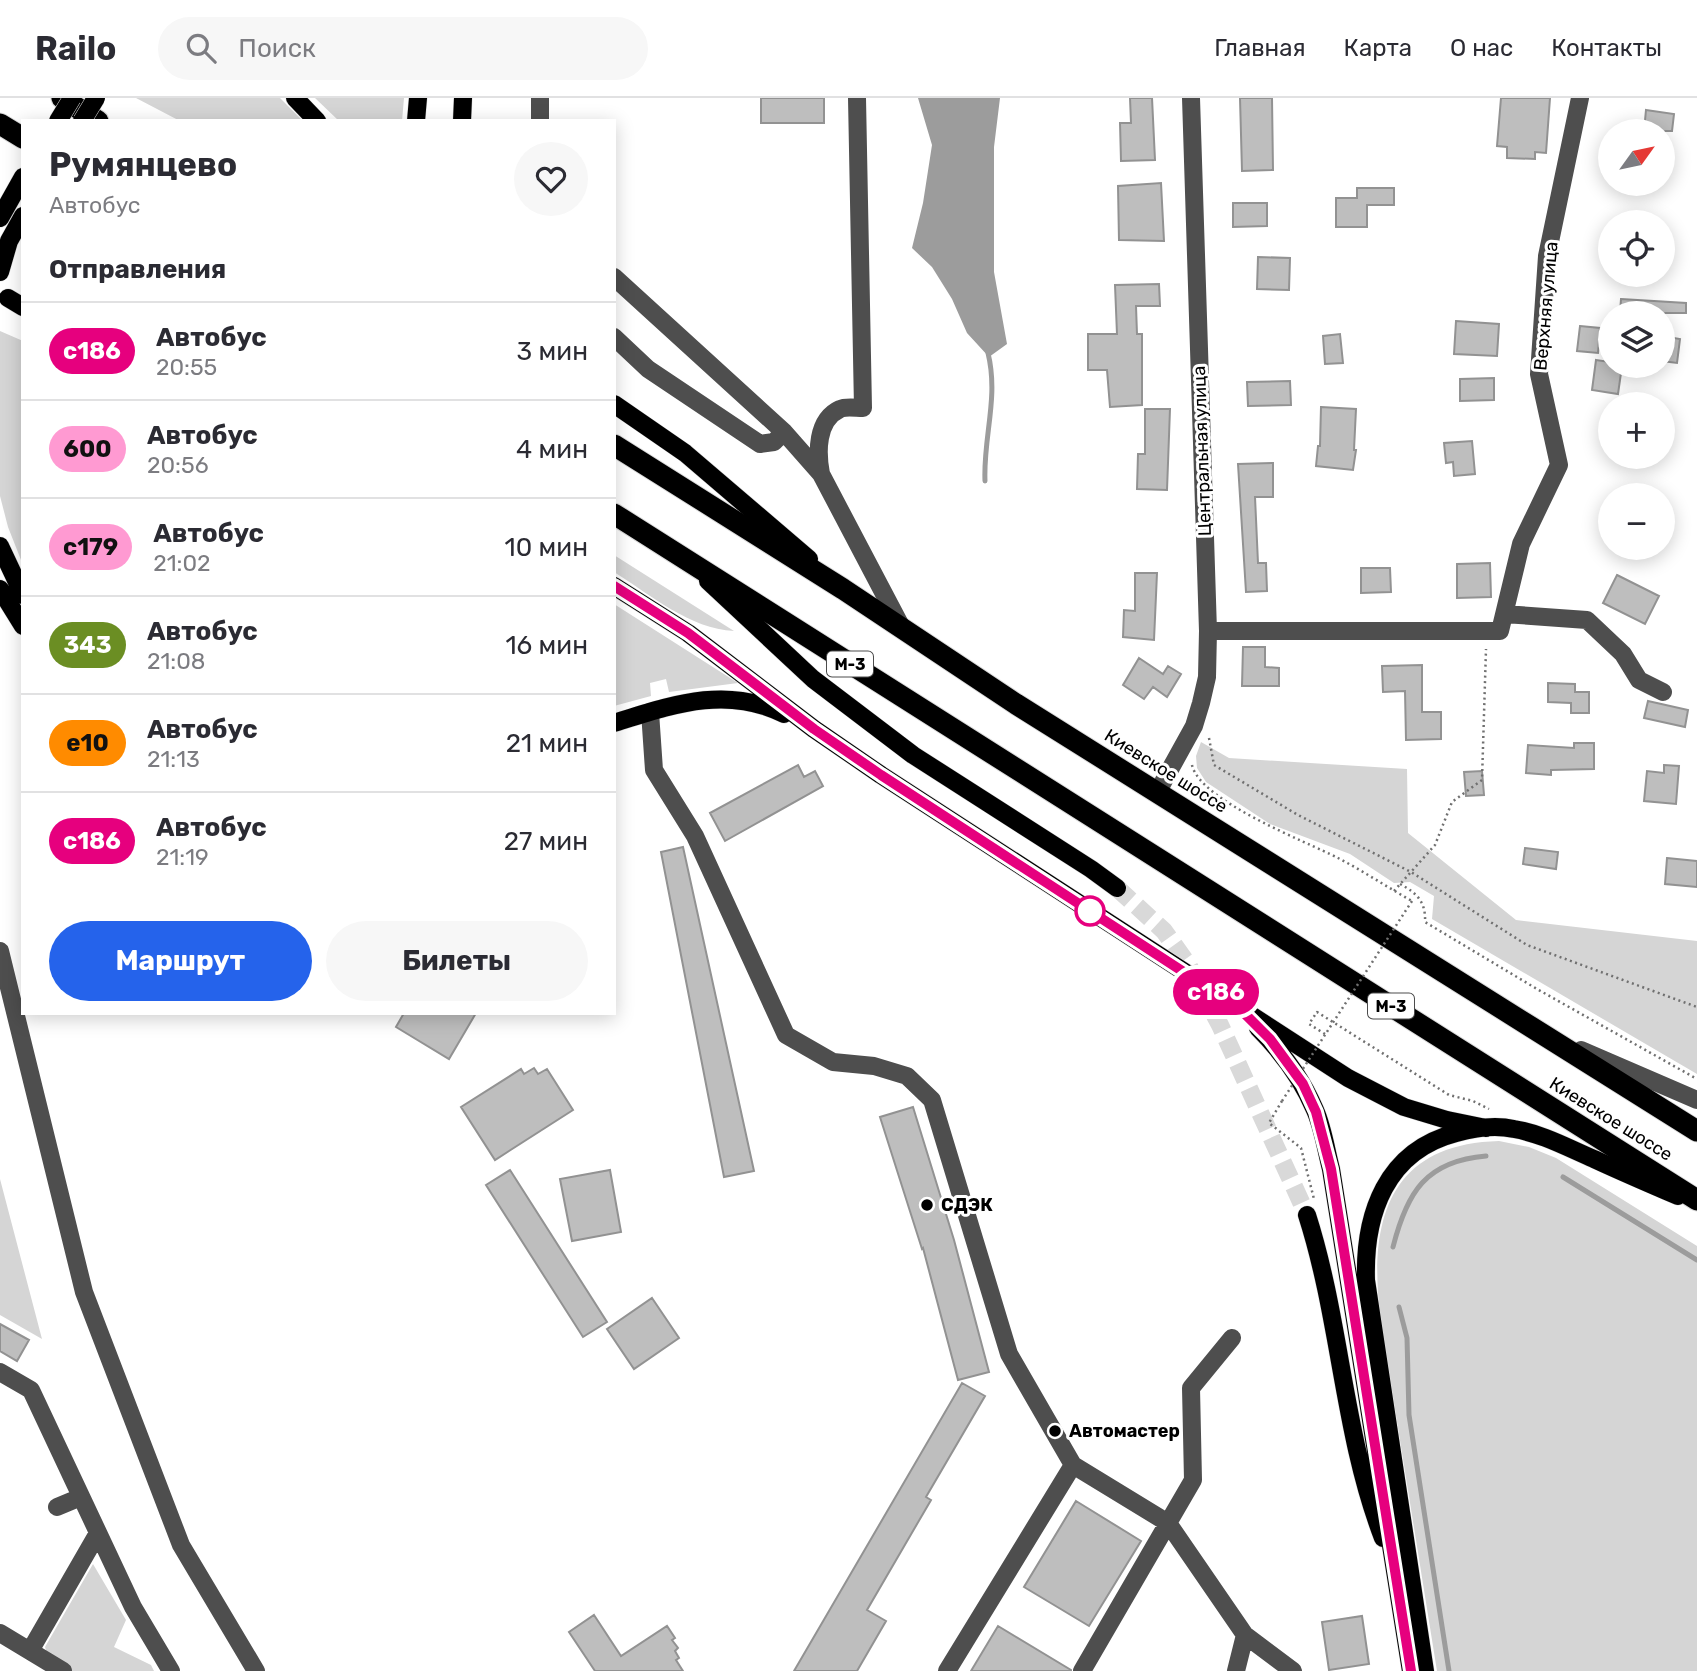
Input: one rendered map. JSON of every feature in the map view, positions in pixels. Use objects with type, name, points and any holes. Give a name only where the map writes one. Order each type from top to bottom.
[{"type":"highway","points":[[62,98],[95,119]]},
{"type":"highway","points":[[0,124],[21,137]]},
{"type":"highway","name":"Киевское шоссе","points":[[616,446],[843,589],[1016,704],[1697,1131]]},
{"type":"highway","name":"Киевское шоссе","points":[[616,515],[1697,1202]]},
{"type":"main road","points":[[59,119],[72,98]]},
{"type":"main road","points":[[83,119],[96,98]]},
{"type":"main road","points":[[295,98],[315,119]]},
{"type":"main road","points":[[416,119],[418,98]]},
{"type":"main road","points":[[462,119],[463,98]]},
{"type":"main road","points":[[0,218],[21,181]]},
{"type":"main road","points":[[0,272],[9,241],[21,220]]},
{"type":"main road","points":[[616,405],[685,453],[843,589]]},
{"type":"main road","points":[[0,546],[21,591]]},
{"type":"main road","points":[[682,557],[813,679],[913,755],[1117,888]]},
{"type":"main road","points":[[616,587],[688,633],[814,729],[1348,1078],[1404,1107],[1447,1120],[1490,1120],[1543,1137],[1697,1202]]},
{"type":"main road","points":[[0,589],[21,623]]},
{"type":"main road","points":[[616,722],[650,712],[709,700],[743,699],[774,709],[814,729]]},
{"type":"main road","points":[[1239,1008],[1290,1064],[1316,1112],[1331,1169],[1411,1671]]},
{"type":"main road","points":[[1425,1671],[1368,1296],[1367,1245],[1377,1200],[1404,1162],[1424,1146],[1490,1120]]},
{"type":"main road","points":[[1307,1215],[1321,1259],[1331,1305],[1354,1440],[1376,1519],[1397,1573]]},
{"type":"street","points":[[540,98],[540,119]]},
{"type":"street","points":[[821,474],[817,449],[823,429],[832,415],[842,408],[863,408],[857,98]]},
{"type":"street","name":"Центральная улица","points":[[1157,793],[1194,726],[1207,677],[1208,631],[1191,98]]},
{"type":"street","name":"Верхняя улица","points":[[1504,614],[1521,544],[1559,465],[1539,374],[1547,256],[1580,98]]},
{"type":"street","points":[[616,279],[784,432],[821,474],[902,628]]},
{"type":"street","points":[[616,339],[648,369],[761,444],[774,442],[784,432]]},
{"type":"street","points":[[1208,631],[1500,631],[1504,614],[1587,620],[1623,654],[1639,680],[1663,692]]},
{"type":"street","points":[[650,712],[654,770],[695,836],[786,1035],[833,1062],[874,1066],[907,1076],[932,1100],[1009,1354],[1073,1465],[1168,1523],[1244,1635],[1293,1671]]},
{"type":"street","points":[[0,951],[84,1292],[181,1545],[256,1671]]},
{"type":"street","points":[[1548,1036],[1697,1100]]},
{"type":"street","points":[[1082,1671],[1193,1480],[1191,1388],[1232,1338]]},
{"type":"street","points":[[0,1372],[31,1390],[133,1607],[171,1671]]},
{"type":"street","points":[[947,1671],[1073,1465]]},
{"type":"street","points":[[57,1507],[81,1497]]},
{"type":"street","points":[[30,1651],[98,1533]]},
{"type":"street","points":[[0,1633],[62,1671]]},
{"type":"street","points":[[1236,1671],[1244,1635]]},
{"type":"path","points":[[1394,891],[1436,845],[1452,802],[1482,780],[1487,631]]},
{"type":"path","points":[[1194,726],[1208,733],[1214,765],[1298,815],[1411,872],[1527,945],[1697,1007]]},
{"type":"path","points":[[1197,776],[1204,785],[1270,827],[1339,858],[1412,901],[1269,1123]]},
{"type":"path","points":[[1400,884],[1414,891],[1426,908],[1425,922],[1697,1079]]},
{"type":"path","points":[[1325,1034],[1309,1024],[1317,1012],[1450,1095],[1473,1101],[1490,1120]]},
{"type":"shaded area","points":[[136,98],[280,98],[301,119],[176,119]]},
{"type":"shaded area","points":[[315,98],[404,98],[402,119],[337,119]]},
{"type":"shaded area","points":[[918,98],[1000,98],[994,147],[994,272],[1007,344],[989,357],[967,333],[952,299],[932,267],[912,248],[923,203],[932,145]]},
{"type":"shaded area","points":[[0,331],[21,340],[21,560],[0,496]]},
{"type":"shaded area","points":[[616,556],[734,631],[718,629],[686,618],[616,573]]},
{"type":"shaded area","points":[[616,605],[738,683],[669,692],[666,679],[650,683],[651,696],[616,705]]},
{"type":"shaded area","points":[[1201,742],[1229,758],[1407,769],[1408,833],[1516,920],[1697,941],[1697,1074],[1432,919],[1434,896],[1410,882],[1394,883],[1350,854],[1270,824],[1206,782],[1197,768],[1196,756]]},
{"type":"shaded area","points":[[1499,1141],[1529,1147],[1556,1158],[1697,1246],[1697,1671],[1437,1671],[1381,1322],[1378,1254],[1383,1223],[1392,1197],[1408,1174],[1431,1157],[1461,1146]]},
{"type":"shaded area","points":[[0,1179],[42,1339],[0,1315]]},
{"type":"shaded area","points":[[93,1564],[126,1620],[114,1647],[151,1665],[154,1671],[72,1671],[47,1654],[45,1647]]},
{"type":"building","points":[[761,98],[824,98],[824,123],[761,123]]},
{"type":"building","points":[[1130,98],[1152,98],[1155,160],[1121,161],[1120,123],[1131,123]]},
{"type":"building","points":[[1240,98],[1272,98],[1273,170],[1242,171]]},
{"type":"building","points":[[1501,98],[1550,98],[1546,153],[1535,152],[1535,159],[1507,158],[1507,147],[1497,146]]},
{"type":"building","points":[[1646,110],[1674,114],[1673,119],[1645,119]]},
{"type":"building","points":[[1161,183],[1164,241],[1119,240],[1118,186]]},
{"type":"building","points":[[1357,188],[1394,188],[1394,205],[1367,205],[1367,227],[1336,227],[1336,198],[1357,198]]},
{"type":"building","points":[[1233,203],[1267,203],[1267,226],[1233,227]]},
{"type":"building","points":[[1258,257],[1290,258],[1289,290],[1257,289]]},
{"type":"building","points":[[1159,284],[1160,306],[1136,306],[1137,334],[1142,334],[1142,405],[1110,407],[1107,370],[1088,370],[1088,334],[1117,334],[1115,285]]},
{"type":"building","points":[[1621,299],[1654,301],[1621,301]]},
{"type":"building","points":[[1675,302],[1686,303],[1686,313],[1675,313]]},
{"type":"building","points":[[1456,321],[1499,324],[1497,356],[1454,354]]},
{"type":"building","points":[[1580,326],[1598,328],[1598,353],[1577,351]]},
{"type":"building","points":[[1340,334],[1343,363],[1325,364],[1323,336]]},
{"type":"building","points":[[1675,338],[1680,339],[1675,363]]},
{"type":"building","points":[[1596,360],[1598,378],[1620,378],[1618,392],[1592,390]]},
{"type":"building","points":[[1494,378],[1494,400],[1460,401],[1460,379]]},
{"type":"building","points":[[1290,381],[1291,405],[1248,406],[1247,382]]},
{"type":"building","points":[[1321,407],[1356,409],[1353,470],[1316,466],[1320,446]]},
{"type":"building","points":[[1145,409],[1170,409],[1167,490],[1137,489],[1138,454],[1145,454]]},
{"type":"building","points":[[1472,441],[1475,474],[1454,476],[1453,462],[1446,463],[1444,443]]},
{"type":"building","points":[[1273,463],[1273,497],[1255,497],[1258,563],[1266,563],[1267,591],[1246,592],[1238,464]]},
{"type":"building","points":[[1490,563],[1491,597],[1457,598],[1457,564]]},
{"type":"building","points":[[1361,568],[1390,568],[1391,592],[1361,593]]},
{"type":"building","points":[[1135,573],[1157,573],[1154,640],[1123,637],[1124,610],[1135,611]]},
{"type":"building","points":[[1617,575],[1659,596],[1645,624],[1603,603]]},
{"type":"building","points":[[1243,647],[1265,647],[1265,667],[1279,668],[1279,686],[1242,686]]},
{"type":"building","points":[[1139,658],[1163,674],[1168,666],[1181,674],[1167,697],[1153,687],[1144,699],[1123,685]]},
{"type":"building","points":[[1422,665],[1422,712],[1441,712],[1441,739],[1406,740],[1405,691],[1383,692],[1382,666]]},
{"type":"building","points":[[1548,683],[1575,684],[1575,692],[1589,692],[1589,713],[1571,713],[1571,703],[1548,702]]},
{"type":"building","points":[[1648,701],[1688,710],[1685,727],[1644,718]]},
{"type":"building","points":[[1574,743],[1594,743],[1594,769],[1551,770],[1551,775],[1526,773],[1528,745],[1574,748]]},
{"type":"building","points":[[798,765],[804,777],[815,771],[823,786],[725,841],[710,813]]},
{"type":"building","points":[[1664,765],[1679,766],[1676,804],[1644,801],[1647,771],[1664,773]]},
{"type":"building","points":[[1482,771],[1484,795],[1466,796],[1464,772]]},
{"type":"building","points":[[683,847],[754,1171],[724,1177],[661,852]]},
{"type":"building","points":[[1525,848],[1558,852],[1556,869],[1523,864]]},
{"type":"building","points":[[1667,858],[1697,861],[1697,887],[1665,884]]},
{"type":"building","points":[[403,1015],[475,1015],[449,1059],[396,1027]]},
{"type":"building","points":[[534,1068],[538,1074],[547,1069],[573,1110],[495,1160],[461,1107],[521,1069],[524,1074]]},
{"type":"building","points":[[913,1107],[954,1240],[989,1372],[958,1380],[923,1248],[880,1117]]},
{"type":"building","points":[[510,1170],[607,1322],[583,1337],[486,1185]]},
{"type":"building","points":[[610,1170],[621,1232],[572,1241],[560,1179]]},
{"type":"building","points":[[652,1298],[679,1338],[634,1369],[607,1329]]},
{"type":"building","points":[[0,1324],[29,1340],[17,1361],[0,1351]]},
{"type":"building","points":[[962,1383],[985,1396],[926,1497],[931,1500],[867,1610],[886,1621],[857,1671],[794,1671]]},
{"type":"building","points":[[1076,1501],[1141,1541],[1089,1626],[1024,1587]]},
{"type":"building","points":[[594,1615],[621,1656],[667,1626],[675,1638],[672,1640],[678,1648],[675,1651],[679,1658],[676,1660],[683,1671],[595,1671],[569,1632]]},
{"type":"building","points":[[1362,1616],[1369,1664],[1329,1670],[1322,1622]]},
{"type":"building","points":[[998,1626],[1071,1670],[1071,1671],[971,1671]]},
{"type":"waterway","points":[[985,481],[992,386],[988,353]]},
{"type":"waterway","points":[[1393,1247],[1405,1210],[1422,1183],[1434,1172],[1448,1165],[1486,1156]]},
{"type":"waterway","points":[[1563,1177],[1697,1260]]},
{"type":"waterway","points":[[1399,1307],[1407,1338],[1409,1415],[1449,1671]]},
{"type":"tunnel","points":[[1117,888],[1164,931],[1187,963],[1220,1025],[1307,1215]]},
{"type":"bus line","name":"с186","points":[[616,587],[688,633],[814,729],[881,775],[1239,1008],[1290,1064],[1316,1112],[1331,1169],[1411,1671]]},
{"type":"place","name":"СДЭК","points":[[927,1205]]},
{"type":"place","name":"Автомастер","points":[[1055,1431]]}]
